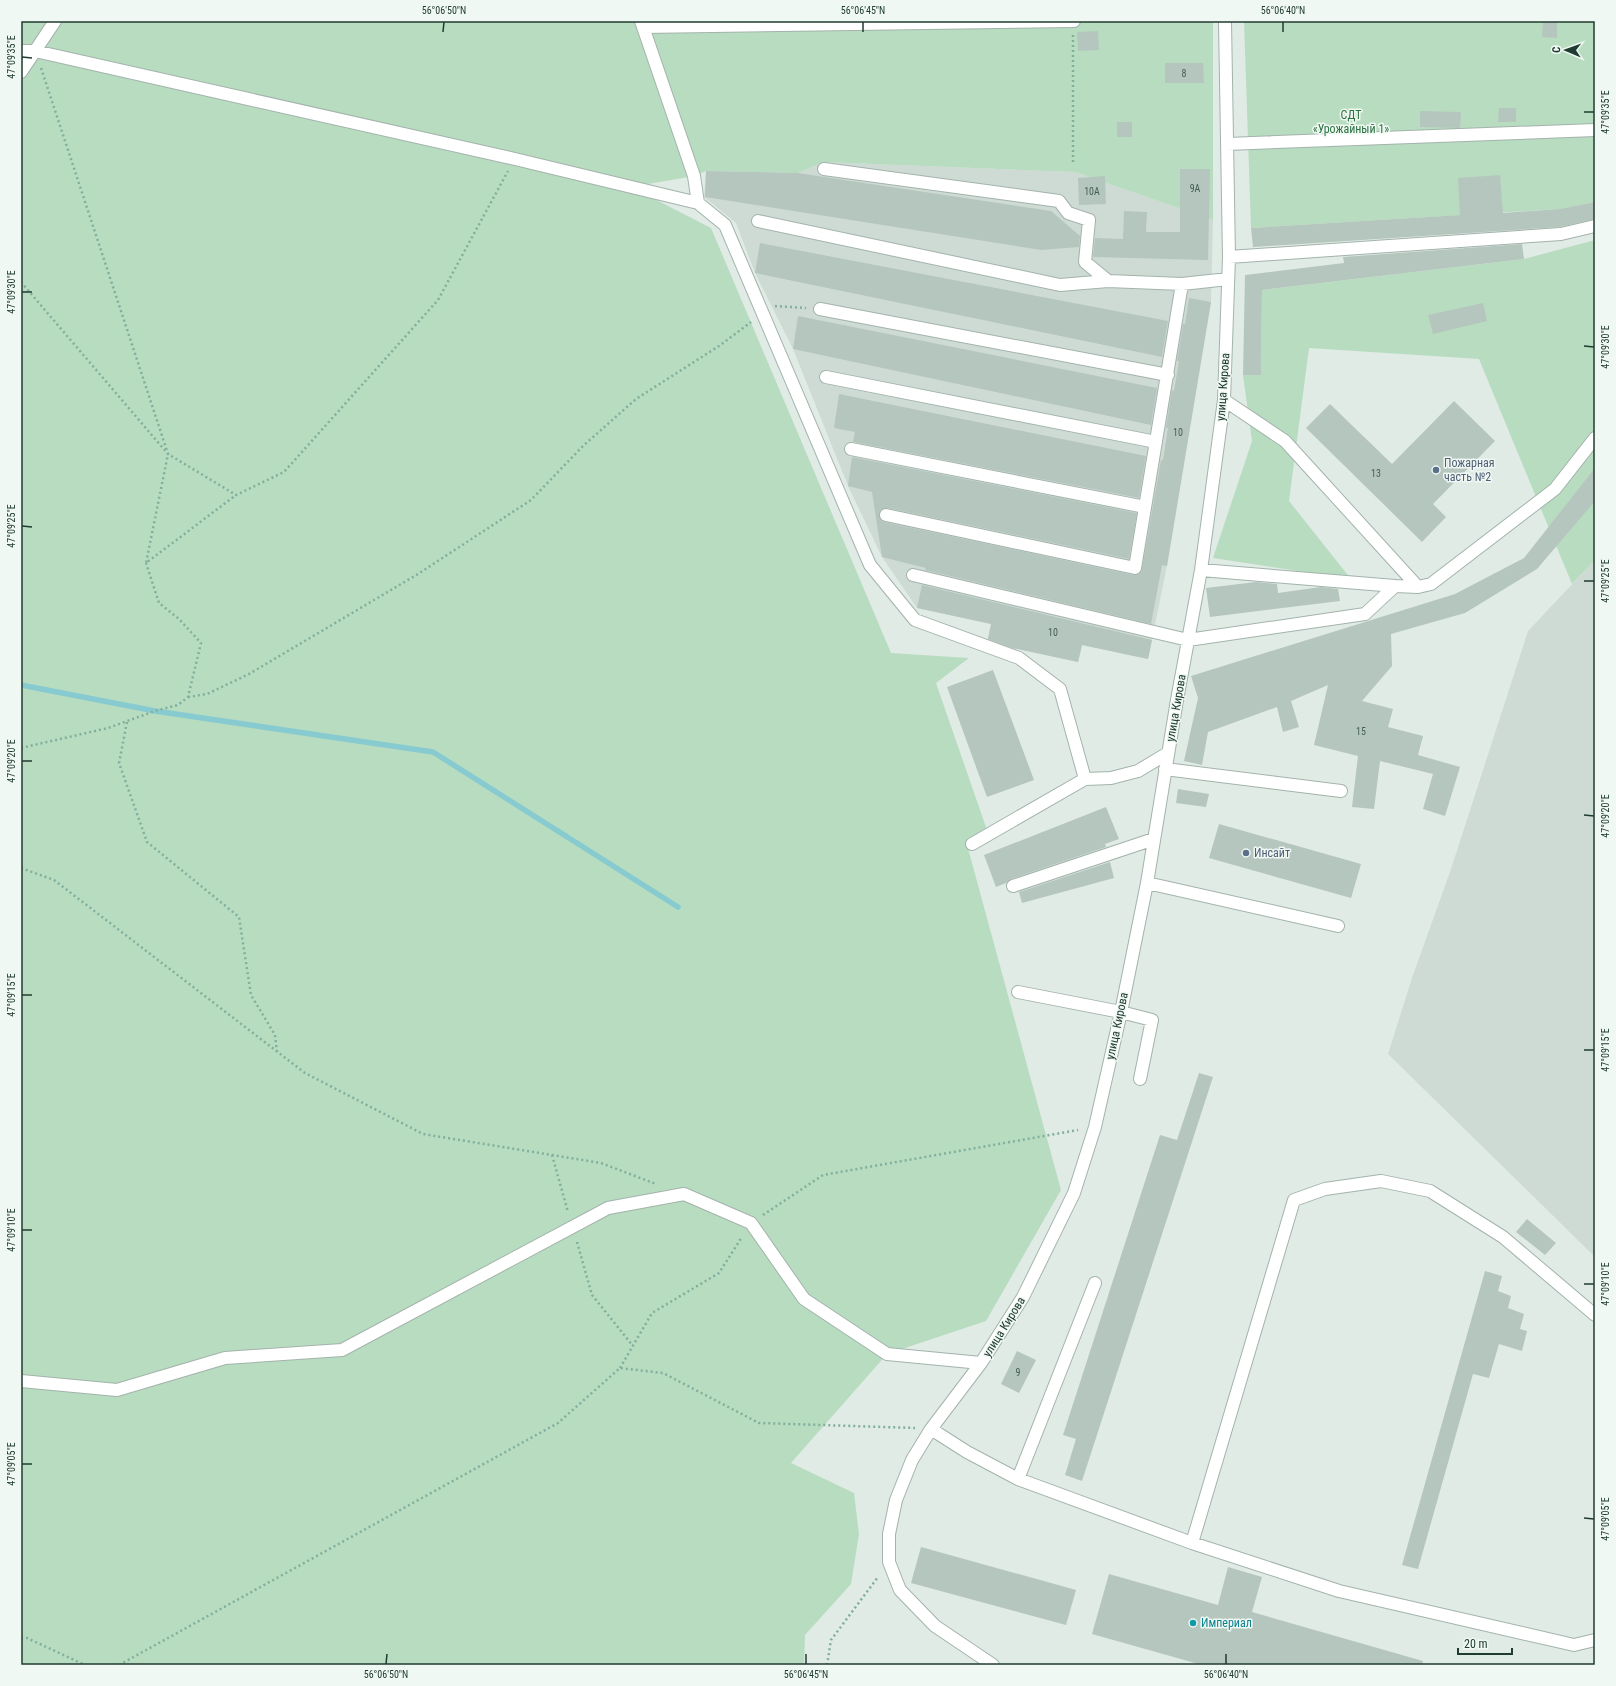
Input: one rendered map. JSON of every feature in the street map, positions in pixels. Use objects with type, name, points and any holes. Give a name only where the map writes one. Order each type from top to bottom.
[{"type":"street","points":[[21,72],[26,50],[55,21]]},
{"type":"street","points":[[698,203],[694,176],[642,24],[1073,21]]},
{"type":"street","name":"улица Кирова","points":[[889,1562],[889,1534],[896,1500],[912,1460],[931,1429],[981,1363],[1023,1297],[1074,1194],[1095,1127],[1121,1012],[1147,883],[1165,769],[1201,570],[1224,400],[1229,257],[1225,21]]},
{"type":"street","points":[[26,50],[515,159],[698,203],[725,225],[870,565],[915,620],[1020,658],[1060,689],[1085,779]]},
{"type":"street","points":[[1227,144],[1595,130]]},
{"type":"street","points":[[824,169],[1059,201],[1068,213],[1089,220],[1085,262],[1108,281]]},
{"type":"street","points":[[758,221],[1060,285],[1108,281],[1182,284],[1228,279]]},
{"type":"street","points":[[1229,257],[1562,234],[1595,226]]},
{"type":"street","points":[[886,515],[1135,568],[1182,284]]},
{"type":"street","points":[[820,309],[1168,375]]},
{"type":"street","points":[[826,377],[1156,442]]},
{"type":"street","points":[[1224,400],[1285,441],[1418,587]]},
{"type":"street","points":[[1201,570],[1395,586],[1418,587],[1430,584],[1555,489],[1595,438]]},
{"type":"street","points":[[851,449],[1145,507]]},
{"type":"street","points":[[913,575],[1188,640],[1365,614],[1395,586]]},
{"type":"street","points":[[972,844],[1085,779],[1111,778],[1138,771],[1168,753]]},
{"type":"street","points":[[1165,769],[1341,791]]},
{"type":"street","points":[[1013,886],[1154,839]]},
{"type":"street","points":[[1147,883],[1338,926]]},
{"type":"street","points":[[1018,992],[1121,1012],[1152,1020],[1140,1079]]},
{"type":"street","points":[[1192,1544],[1294,1200],[1325,1189],[1381,1181],[1430,1191],[1503,1237],[1595,1315]]},
{"type":"street","points":[[21,1381],[118,1390],[225,1358],[342,1350],[608,1208],[684,1194],[751,1223],[804,1299],[887,1354],[981,1363]]},
{"type":"street","points":[[1018,1479],[1095,1283]]},
{"type":"street","points":[[931,1429],[967,1452],[1018,1479],[1192,1544],[1338,1591],[1574,1645],[1595,1640]]},
{"type":"street","points":[[889,1562],[900,1590],[935,1626],[993,1665]]},
{"type":"path","points":[[1073,21],[1073,162]]},
{"type":"path","points":[[26,50],[168,454],[146,563],[159,603],[178,619],[201,643],[188,697]]},
{"type":"path","points":[[146,563],[236,495],[284,472],[438,300],[515,159]]},
{"type":"path","points":[[21,282],[168,454],[236,495]]},
{"type":"path","points":[[21,748],[108,728],[127,722],[155,711],[178,705],[188,697],[207,694],[248,674],[418,574],[531,500],[583,446],[636,399],[719,346],[772,306],[820,309]]},
{"type":"path","points":[[127,722],[118,763],[147,842],[238,917],[251,995],[276,1035],[277,1052]]},
{"type":"path","points":[[21,868],[54,880],[305,1073],[422,1134],[601,1163],[684,1194]]},
{"type":"path","points":[[120,1665],[558,1423],[620,1368],[652,1313],[718,1273],[751,1223],[823,1175],[1095,1127]]},
{"type":"path","points":[[552,1155],[592,1295],[633,1346]]},
{"type":"path","points":[[620,1368],[663,1373],[759,1423],[931,1429]]},
{"type":"path","points":[[827,1665],[831,1640],[889,1562]]},
{"type":"path","points":[[21,1638],[27,1638],[85,1665]]},
{"type":"shaded area","points":[[824,162],[1075,172],[1213,220],[1211,302],[1167,566],[1148,659],[1082,645],[1078,662],[987,642],[991,624],[917,608],[882,557],[848,486],[793,349],[755,273],[736,223],[704,197],[706,171],[798,173]]},
{"type":"shaded area","points":[[1595,560],[1595,1257],[1388,1054],[1412,978],[1451,869],[1528,631]]},
{"type":"green space","points":[[21,21],[1213,21],[1213,220],[1075,172],[824,162],[798,173],[706,171],[694,176],[631,187],[711,228],[891,653],[969,658],[936,683],[988,833],[966,841],[1061,1190],[986,1321],[887,1354],[791,1463],[854,1493],[859,1534],[851,1584],[805,1635],[804,1665],[21,1665]]},
{"type":"green space","name":"СДТ «Урожайный 1»","points":[[1244,21],[1595,21],[1595,202],[1559,209],[1251,228]]},
{"type":"green space","points":[[1595,240],[1595,560],[1572,584],[1479,359],[1309,348],[1289,501],[1351,579],[1213,558],[1252,441],[1243,375],[1261,375],[1262,290],[1524,259]]},
{"type":"building","points":[[1543,21],[1557,22],[1557,38],[1542,37]]},
{"type":"building","points":[[1098,31],[1099,50],[1078,51],[1077,32]]},
{"type":"building","points":[[1165,63],[1203,63],[1204,83],[1165,83]]},
{"type":"building","points":[[1499,108],[1516,108],[1516,122],[1498,122]]},
{"type":"building","points":[[1420,111],[1461,112],[1460,128],[1420,127]]},
{"type":"building","points":[[1117,122],[1132,122],[1132,137],[1117,137]]},
{"type":"building","points":[[1180,169],[1210,169],[1208,260],[1093,257],[1095,238],[1123,239],[1124,211],[1147,212],[1146,232],[1180,232]]},
{"type":"building","points":[[706,171],[798,173],[1051,211],[1080,236],[1079,247],[1041,250],[705,197]]},
{"type":"building","points":[[1500,175],[1503,213],[1559,209],[1595,202],[1595,219],[1560,227],[1253,247],[1251,228],[1460,215],[1458,178]]},
{"type":"building","points":[[1105,176],[1106,204],[1079,205],[1078,178]]},
{"type":"building","points":[[760,243],[1168,321],[1162,357],[755,273]]},
{"type":"building","points":[[1522,244],[1524,259],[1262,290],[1261,375],[1243,375],[1245,275],[1344,263],[1343,257]]},
{"type":"building","points":[[1189,298],[1211,302],[1167,566],[1162,565],[1151,624],[925,570],[926,568],[882,557],[872,492],[848,486],[852,457],[1137,513],[1129,559],[888,508],[881,510],[879,514],[881,520],[884,522],[1133,575],[1140,573],[1142,569],[1161,460],[1163,460],[1172,390],[1174,391],[1179,361],[1177,361]]},
{"type":"building","points":[[1483,303],[1487,321],[1433,334],[1428,315]]},
{"type":"building","points":[[798,316],[1157,388],[1151,425],[793,349]]},
{"type":"building","points":[[839,394],[1146,456],[1139,498],[853,442],[855,432],[834,428]]},
{"type":"building","points":[[1454,401],[1495,441],[1433,504],[1446,517],[1422,542],[1306,428],[1330,404],[1392,464]]},
{"type":"building","points":[[1595,468],[1595,501],[1537,569],[1465,613],[1391,634],[1392,666],[1362,701],[1393,709],[1388,727],[1423,736],[1418,755],[1460,767],[1445,816],[1423,809],[1433,774],[1380,761],[1374,809],[1352,807],[1358,756],[1314,745],[1328,685],[1291,701],[1299,727],[1283,732],[1277,707],[1208,732],[1202,765],[1184,761],[1198,698],[1191,676],[1455,594],[1524,558]]},
{"type":"building","points":[[1256,582],[1277,584],[1278,593],[1321,587],[1338,589],[1340,601],[1210,617],[1206,588]]},
{"type":"building","points":[[922,585],[1152,640],[1148,659],[1082,645],[1078,662],[1012,648],[988,639],[991,624],[917,608]]},
{"type":"building","points":[[993,670],[1034,780],[987,797],[947,687]]},
{"type":"building","points":[[1178,789],[1209,794],[1206,807],[1176,803]]},
{"type":"building","points":[[1106,807],[1119,839],[1105,844],[1106,847],[1011,879],[996,887],[984,855]]},
{"type":"building","points":[[1219,824],[1361,864],[1351,898],[1209,858]]},
{"type":"building","points":[[1110,862],[1114,878],[1022,903],[1019,892]]},
{"type":"building","points":[[1199,1073],[1213,1077],[1082,1481],[1065,1475],[1076,1439],[1063,1435],[1160,1135],[1177,1140]]},
{"type":"building","points":[[1527,1219],[1556,1243],[1545,1255],[1516,1232]]},
{"type":"building","points":[[1485,1271],[1502,1276],[1498,1291],[1511,1296],[1508,1308],[1524,1314],[1520,1329],[1527,1331],[1522,1351],[1499,1344],[1489,1378],[1473,1374],[1418,1569],[1402,1565]]},
{"type":"building","points":[[1017,1351],[1036,1360],[1019,1393],[1001,1384]]},
{"type":"building","points":[[921,1547],[1076,1590],[1066,1625],[911,1583]]},
{"type":"building","name":"Империал","points":[[1228,1567],[1262,1577],[1252,1612],[1423,1661],[1422,1665],[1202,1665],[1092,1634],[1109,1574],[1218,1605]]},
{"type":"waterway","points":[[21,685],[155,711],[433,752],[678,907]]},
{"type":"place","name":"Пожарная часть №2","points":[[1436,470]]},
{"type":"place","name":"Инсайт","points":[[1246,853]]},
{"type":"place","name":"Империал","points":[[1193,1623]]}]
